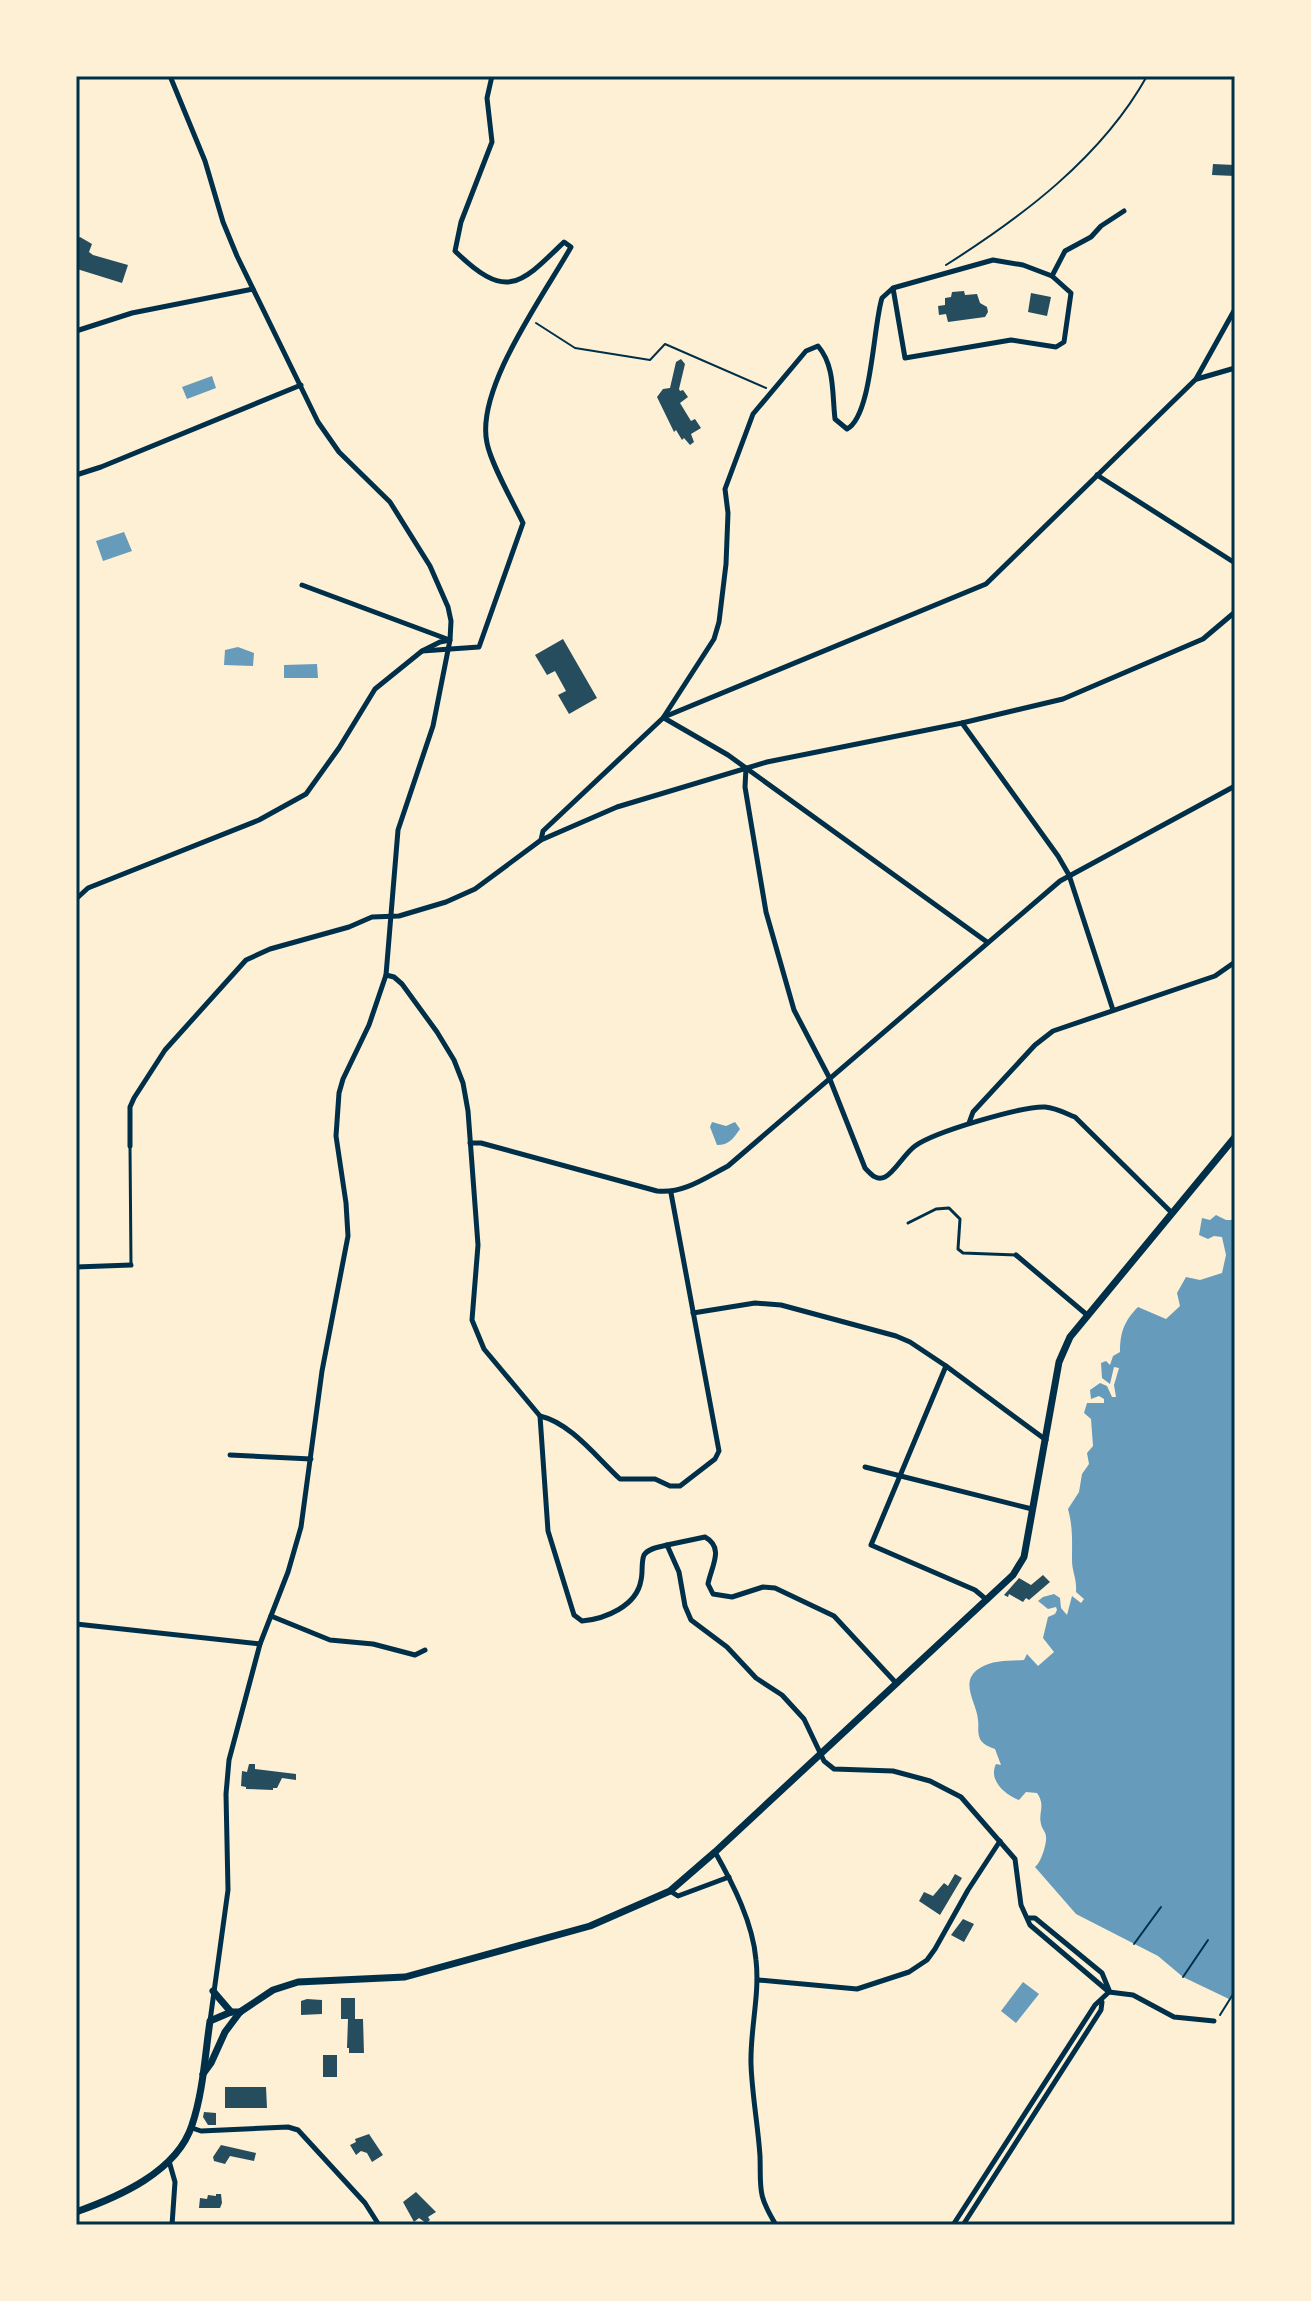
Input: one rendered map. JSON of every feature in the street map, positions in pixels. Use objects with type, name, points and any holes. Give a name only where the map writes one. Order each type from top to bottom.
[{"type":"street","points":[[76,2212],[124,2192],[152,2175],[184,2143],[192,2128],[203,2074],[228,1890],[228,1769],[260,1644],[301,1527],[322,1371],[348,1236],[348,1213],[336,1136],[339,1093],[369,1025],[386,975],[398,830],[433,726],[450,640],[449,611],[430,566],[390,502],[339,452],[318,422],[223,222],[205,161],[170,76]]},
{"type":"street","points":[[422,651],[479,647],[523,523],[487,443],[487,410],[496,378],[571,247],[564,242],[529,276],[511,283],[477,273],[455,251],[461,222],[492,142],[487,98],[492,76]]},
{"type":"street","points":[[1052,276],[1065,251],[1091,237],[1101,226],[1124,211]]},
{"type":"street","points":[[541,840],[543,831],[663,718],[714,639],[726,564],[728,513],[725,489],[753,414],[806,351],[818,346],[826,356],[832,373],[835,419],[847,429],[853,426],[863,405],[878,310],[882,298],[893,288],[993,260],[1023,265],[1052,276],[1071,293],[1061,346],[1011,340],[905,358],[893,288]]},
{"type":"street","points":[[76,331],[132,313],[253,289]]},
{"type":"street","points":[[663,718],[986,584],[1196,379],[1235,309]]},
{"type":"street","points":[[1196,379],[1235,368]]},
{"type":"street","points":[[76,475],[301,385]]},
{"type":"street","points":[[1097,475],[1235,563]]},
{"type":"street","points":[[76,511],[76,544]]},
{"type":"street","points":[[302,585],[450,640]]},
{"type":"street","points":[[130,1146],[130,1107],[134,1098],[165,1050],[246,960],[270,949],[349,927],[372,917],[399,916],[446,902],[475,889],[541,840],[617,807],[746,768],[1063,699],[1203,639],[1235,612]]},
{"type":"street","points":[[76,899],[88,888],[259,820],[306,794],[375,689],[422,651],[450,640]]},
{"type":"street","points":[[663,718],[746,768],[987,942]]},
{"type":"street","points":[[962,723],[1069,875],[1113,1010]]},
{"type":"street","points":[[746,768],[745,787],[766,912],[794,1010],[829,1077],[865,1168],[881,1179],[889,1176],[913,1147],[928,1138],[968,1124],[1044,1107],[1075,1117],[1172,1213]]},
{"type":"street","points":[[470,1143],[481,1143],[671,1193],[728,1166],[1069,875],[1235,786]]},
{"type":"street","points":[[968,1124],[973,1112],[1035,1045],[1069,1024],[1215,976],[1235,962]]},
{"type":"street","points":[[386,975],[402,984],[454,1060],[463,1083],[478,1245],[472,1306],[475,1331],[484,1349],[540,1416],[548,1531],[574,1615],[582,1621],[594,1620],[628,1604],[641,1584],[643,1556],[649,1550],[705,1537],[713,1541],[716,1549],[708,1584],[713,1594],[732,1597],[763,1587],[775,1588],[834,1616],[897,1684]]},
{"type":"street","points":[[203,2074],[225,2032],[240,2012],[286,1985],[405,1977],[590,1926],[670,1891],[715,1852],[1013,1575],[1024,1557],[1059,1362],[1070,1337],[1235,1137]]},
{"type":"street","points":[[540,1416],[552,1419],[574,1435],[620,1479],[655,1479],[670,1486],[680,1486],[715,1459],[719,1451],[671,1193]]},
{"type":"street","points":[[1016,1255],[1086,1314]]},
{"type":"street","points":[[76,1267],[131,1265]]},
{"type":"street","points":[[693,1313],[755,1303],[781,1305],[910,1342],[1046,1440]]},
{"type":"street","points":[[946,1366],[871,1545],[975,1590],[988,1601]]},
{"type":"street","points":[[230,1455],[311,1459]]},
{"type":"street","points":[[865,1467],[1032,1509]]},
{"type":"street","points":[[667,1545],[679,1572],[685,1606],[691,1620],[727,1647],[756,1678],[782,1695],[804,1719],[824,1761],[834,1769],[893,1771],[930,1781],[961,1797],[1016,1863],[1021,1905],[1029,1918],[1035,1918],[1102,1973],[1109,1992]]},
{"type":"street","points":[[271,1616],[330,1640],[373,1644],[415,1655],[425,1650]]},
{"type":"street","points":[[76,1624],[260,1644]]},
{"type":"street","points":[[758,1980],[857,1989],[909,1972],[927,1960],[935,1949],[1000,1841]]},
{"type":"street","points":[[715,1852],[729,1877],[751,1935],[758,1980],[751,2063],[760,2158],[759,2186],[764,2206],[776,2225]]},
{"type":"street","points":[[670,1891],[678,1896],[729,1877]]},
{"type":"street","points":[[213,1991],[231,2012]]},
{"type":"street","points":[[963,2225],[1101,2010],[1109,1992]]},
{"type":"street","points":[[1109,1992],[1133,1995],[1174,2017],[1214,2021]]},
{"type":"street","points":[[953,2225],[1095,2005],[1103,2001]]},
{"type":"street","points":[[210,2021],[231,2012],[240,2012]]},
{"type":"street","points":[[209,2030],[225,2032]]},
{"type":"street","points":[[192,2128],[201,2131],[288,2127],[298,2130],[365,2203],[379,2225]]},
{"type":"street","points":[[169,2160],[175,2182],[172,2225]]},
{"type":"lane","points":[[130,1146],[131,1265]]},
{"type":"lane","points":[[908,1223],[936,1209],[949,1208],[960,1219],[958,1249],[963,1253],[1016,1255]]},
{"type":"path","points":[[945,265],[976,246],[1061,182],[1107,132],[1147,76]]},
{"type":"path","points":[[529,319],[575,348],[650,360],[665,344],[739,378],[775,389]]},
{"type":"path","points":[[1134,1944],[1161,1907]]},
{"type":"path","points":[[1183,1977],[1208,1940]]},
{"type":"path","points":[[1214,2021],[1235,1991]]},
{"type":"water","points":[[212,376],[216,388],[187,399],[182,387]]},
{"type":"water","points":[[124,532],[132,551],[103,561],[96,541]]},
{"type":"water","points":[[238,647],[254,653],[253,666],[224,665],[225,650]]},
{"type":"water","points":[[317,664],[318,678],[284,678],[284,665]]},
{"type":"water","points":[[712,1122],[726,1126],[735,1122],[740,1129],[730,1141],[717,1145],[710,1127]]},
{"type":"water","points":[[1216,1215],[1235,1220],[1235,1990],[1229,1999],[1183,1977],[1158,1956],[1076,1914],[1035,1867],[1046,1840],[1040,1820],[1040,1798],[1037,1793],[1026,1792],[1019,1800],[1003,1791],[996,1781],[994,1770],[996,1764],[1001,1765],[995,1749],[980,1739],[969,1686],[974,1673],[985,1665],[1024,1660],[1027,1654],[1038,1666],[1054,1652],[1043,1638],[1048,1617],[1057,1610],[1056,1607],[1048,1609],[1038,1601],[1043,1597],[1054,1594],[1060,1598],[1061,1608],[1067,1615],[1072,1596],[1081,1603],[1084,1599],[1076,1592],[1068,1509],[1079,1492],[1082,1474],[1089,1464],[1087,1453],[1093,1446],[1091,1419],[1084,1413],[1087,1403],[1104,1403],[1099,1396],[1091,1399],[1090,1390],[1100,1383],[1107,1386],[1112,1397],[1116,1397],[1114,1385],[1119,1368],[1114,1367],[1110,1384],[1102,1378],[1101,1363],[1106,1361],[1110,1365],[1113,1356],[1120,1352],[1124,1328],[1138,1307],[1166,1319],[1180,1306],[1177,1293],[1186,1277],[1200,1280],[1222,1273],[1226,1255],[1222,1237],[1208,1239],[1199,1235],[1202,1218],[1210,1220]]},
{"type":"water","points":[[1023,1982],[1039,1994],[1016,2023],[1001,2011]]},
{"type":"building","points":[[1213,164],[1235,165],[1235,176],[1212,175]]},
{"type":"building","points":[[80,237],[92,244],[89,252],[93,255],[128,265],[122,283],[77,269],[76,239]]},
{"type":"building","points":[[964,291],[965,295],[977,294],[988,312],[985,317],[948,322],[946,314],[939,315],[938,306],[945,305],[945,298],[951,297],[952,292]]},
{"type":"building","points":[[1031,293],[1051,297],[1047,316],[1028,312]]},
{"type":"building","points":[[681,359],[685,364],[679,389],[688,397],[680,403],[691,421],[695,419],[701,428],[691,434],[694,442],[690,445],[684,438],[682,440],[676,430],[674,432],[657,397],[663,389],[670,388],[676,362]]},
{"type":"building","points":[[563,639],[597,698],[569,714],[558,695],[566,691],[555,671],[547,675],[535,655]]},
{"type":"building","points":[[1043,1575],[1050,1582],[1029,1600],[1026,1598],[1023,1602],[1009,1594],[1008,1597],[1004,1595],[1019,1578],[1031,1585]]},
{"type":"building","points":[[249,1764],[255,1764],[255,1769],[296,1774],[296,1780],[282,1778],[273,1790],[246,1789],[241,1786],[242,1771],[247,1772]]},
{"type":"building","points":[[955,1874],[962,1878],[940,1915],[919,1901],[924,1892],[933,1896],[944,1883],[948,1886]]},
{"type":"building","points":[[963,1919],[974,1924],[964,1942],[951,1935]]},
{"type":"building","points":[[341,1998],[355,1998],[355,2019],[363,2019],[364,2053],[349,2053],[348,2019],[341,2019]]},
{"type":"building","points":[[322,2000],[322,2014],[301,2015],[301,2001]]},
{"type":"building","points":[[323,2055],[337,2055],[337,2077],[323,2077]]},
{"type":"building","points":[[225,2087],[266,2087],[267,2108],[225,2108]]},
{"type":"building","points":[[204,2112],[216,2113],[216,2125],[208,2125],[203,2117]]},
{"type":"building","points":[[369,2134],[383,2155],[372,2162],[367,2153],[361,2151],[356,2155],[350,2145],[356,2142],[355,2139]]},
{"type":"building","points":[[221,2145],[256,2153],[254,2161],[230,2156],[225,2164],[214,2161],[213,2157]]},
{"type":"building","points":[[416,2192],[436,2212],[428,2217],[430,2220],[426,2223],[419,2218],[414,2222],[403,2202]]},
{"type":"building","points":[[221,2194],[220,2208],[199,2208],[200,2198],[207,2199],[208,2195]]}]
